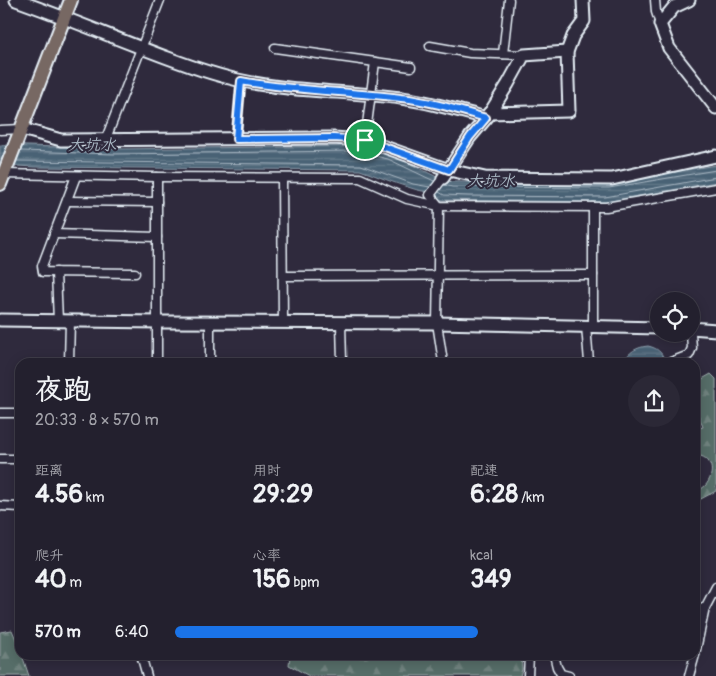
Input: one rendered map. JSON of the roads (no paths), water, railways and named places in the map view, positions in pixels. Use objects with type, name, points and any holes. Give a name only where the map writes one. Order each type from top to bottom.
[{"type":"main road","points":[[3,175],[72,0]]},
{"type":"street","points":[[16,0],[141,48],[241,81],[269,86],[403,98],[488,116],[569,111],[567,52],[573,36],[584,21],[583,0]]},
{"type":"street","points":[[105,141],[160,0]]},
{"type":"street","points":[[503,54],[508,0]]},
{"type":"street","points":[[655,0],[656,12],[669,48],[716,108]]},
{"type":"street","points":[[660,24],[674,8],[689,0]]},
{"type":"street","points":[[430,46],[470,53],[524,55],[567,52]]},
{"type":"street","points":[[275,48],[411,67]]},
{"type":"street","points":[[442,358],[437,323],[439,206],[430,195],[470,137],[488,116],[524,55]]},
{"type":"street","points":[[365,140],[375,62]]},
{"type":"street","points":[[236,139],[241,81]]},
{"type":"street","points":[[0,130],[61,140],[333,138],[365,140],[446,174],[485,178],[612,178],[716,156]]},
{"type":"street","points":[[3,175],[360,178],[407,199],[439,206],[606,207],[716,188]]},
{"type":"street","points":[[76,176],[42,266],[42,272],[135,274]]},
{"type":"street","points":[[157,177],[157,358]]},
{"type":"street","points":[[282,178],[283,322]]},
{"type":"street","points":[[67,201],[157,202]]},
{"type":"street","points":[[589,358],[593,275],[593,207]]},
{"type":"street","points":[[54,234],[157,237]]},
{"type":"street","points":[[56,272],[58,320]]},
{"type":"street","points":[[283,276],[593,275]]},
{"type":"street","points":[[0,320],[437,323],[650,328]]},
{"type":"street","points":[[69,358],[70,321]]},
{"type":"street","points":[[210,322],[210,358]]},
{"type":"street","points":[[341,323],[342,358]]},
{"type":"street","points":[[700,329],[716,330]]},
{"type":"street","points":[[680,358],[689,354],[692,348],[692,342]]},
{"type":"street","points":[[0,413],[15,413]]},
{"type":"street","points":[[0,460],[15,459]]},
{"type":"street","points":[[0,506],[15,507]]},
{"type":"street","points":[[700,632],[705,608],[716,587]]},
{"type":"street","points":[[700,608],[705,608]]},
{"type":"street","points":[[142,660],[147,676]]},
{"type":"street","points":[[528,660],[528,676]]},
{"type":"street","points":[[555,660],[561,674],[569,676]]},
{"type":"street","points":[[689,676],[694,660]]},
{"type":"water","points":[[0,145],[114,149],[354,146],[390,154],[435,176],[452,182],[609,183],[716,165],[716,182],[605,202],[443,200],[436,198],[434,194],[360,170],[34,167],[0,165]]},
{"type":"water","points":[[648,346],[654,348],[659,351],[664,358],[626,358],[633,351]]},
{"type":"water label","name":"大坑水","points":[[92,144]]},
{"type":"water label","name":"大坑水","points":[[491,180]]}]
